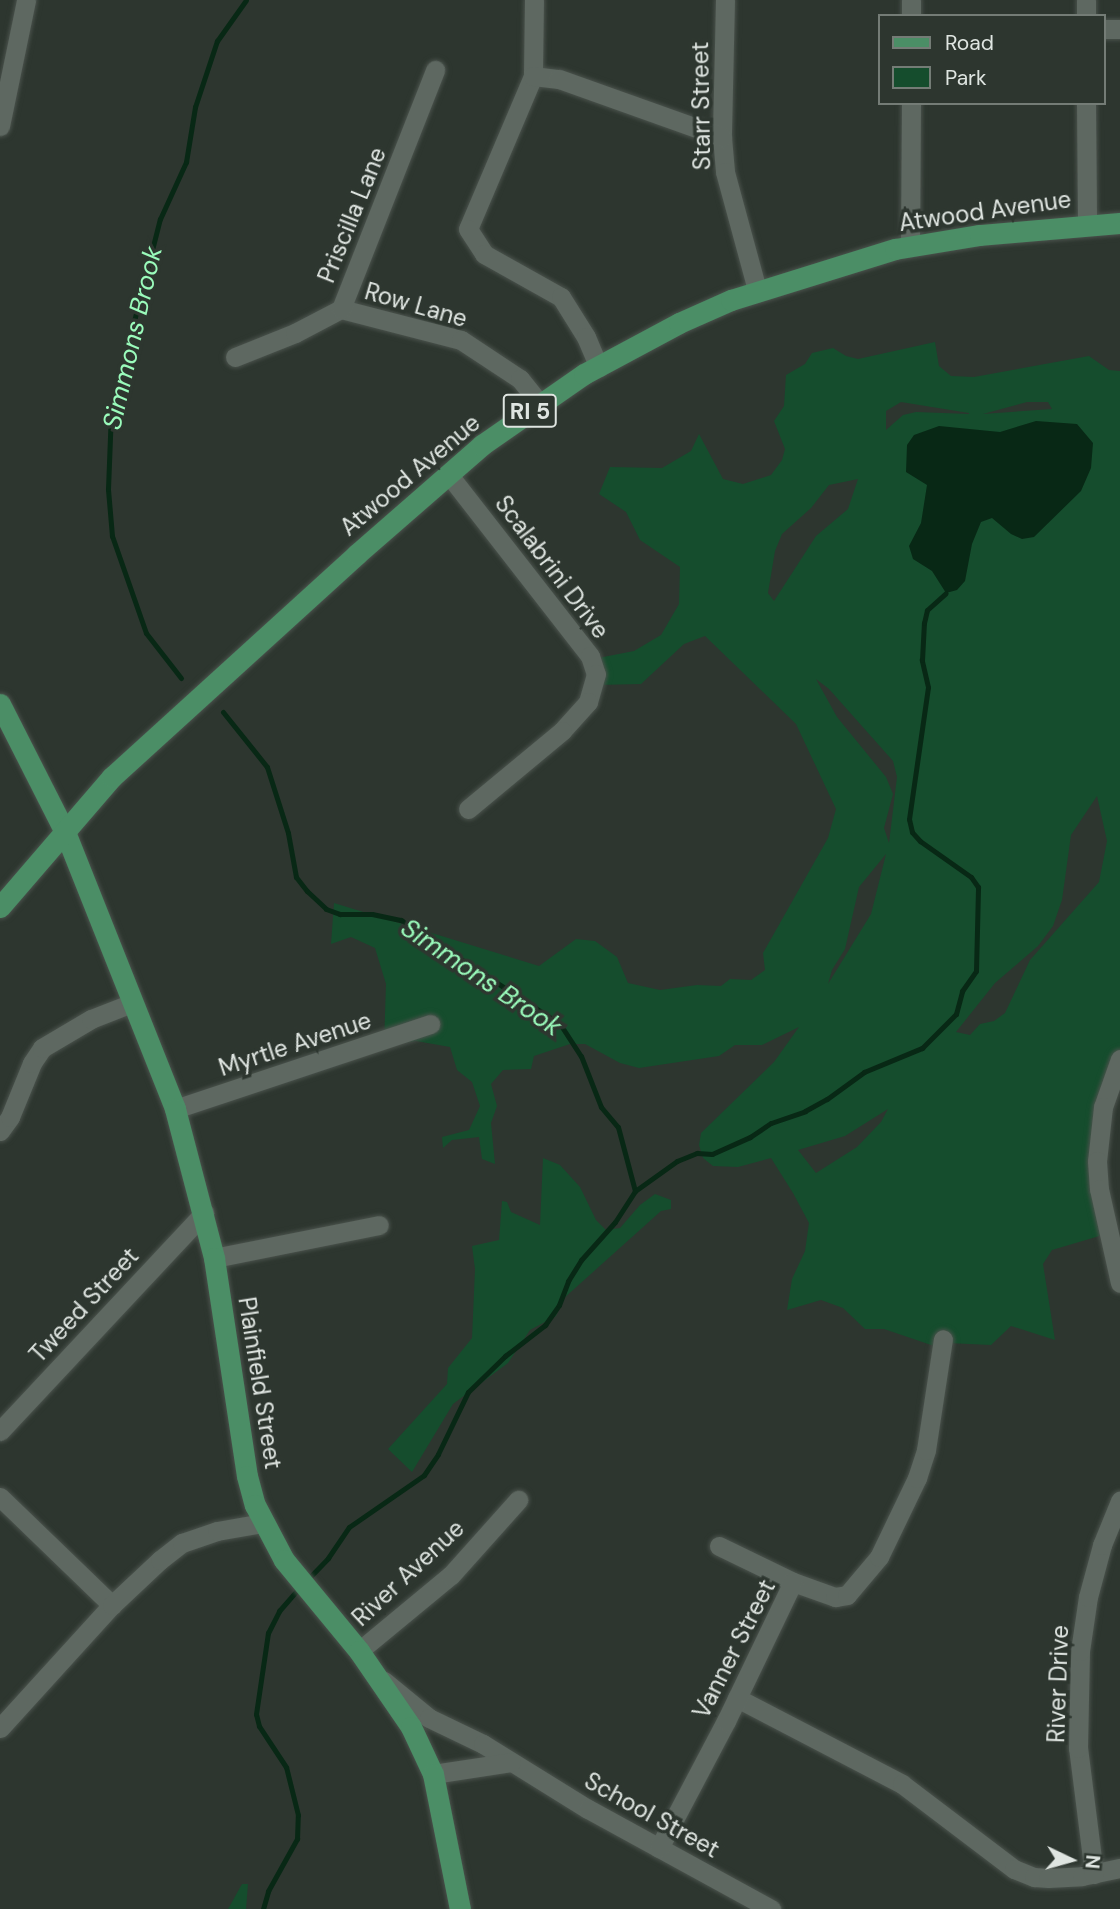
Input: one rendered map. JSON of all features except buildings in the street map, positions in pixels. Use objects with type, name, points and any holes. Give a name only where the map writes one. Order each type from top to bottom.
[{"type":"main road","name":"Atwood Avenue","points":[[0,907],[113,777],[357,554],[482,445],[599,367],[679,323],[757,290],[910,246],[1087,224],[1120,223]]},
{"type":"main road","name":"Plainfield Street","points":[[0,704],[65,832],[174,1110],[214,1258],[247,1476],[263,1523],[284,1560],[359,1651],[411,1727],[433,1774],[460,1909]]},
{"type":"street","points":[[0,126],[1,105],[26,0]]},
{"type":"street","points":[[534,0],[533,76],[468,229],[484,254],[561,297],[586,337],[599,367]]},
{"type":"street","name":"Starr Street","points":[[725,0],[722,137],[732,206],[757,290]]},
{"type":"street","name":"Priscilla Lane","points":[[235,357],[295,333],[341,309],[436,70]]},
{"type":"street","points":[[533,76],[559,79],[722,137]]},
{"type":"street","points":[[910,246],[911,105]]},
{"type":"street","points":[[1086,105],[1087,224]]},
{"type":"street","name":"Row Lane","points":[[341,309],[461,340],[520,379],[540,404]]},
{"type":"street","name":"Scalabrini Drive","points":[[449,475],[590,656],[596,674],[588,702],[562,731],[468,809]]},
{"type":"street","points":[[0,1131],[10,1117],[32,1063],[42,1048],[91,1018],[132,1003]]},
{"type":"street","name":"Myrtle Avenue","points":[[174,1110],[430,1024]]},
{"type":"street","points":[[1120,1059],[1102,1107],[1097,1161],[1099,1189],[1120,1283]]},
{"type":"street","name":"Tweed Street","points":[[0,1431],[204,1213]]},
{"type":"street","points":[[214,1258],[379,1225]]},
{"type":"street","name":"Vanner Street","points":[[659,1848],[737,1698],[793,1581],[842,1598],[878,1557],[917,1478],[926,1450],[943,1339]]},
{"type":"street","points":[[0,1497],[112,1605]]},
{"type":"street","name":"River Avenue","points":[[359,1651],[451,1575],[518,1500]]},
{"type":"street","name":"River Drive","points":[[1094,1874],[1079,1748],[1080,1651],[1088,1597],[1102,1545],[1120,1501]]},
{"type":"street","points":[[0,1728],[112,1605],[182,1544],[216,1531],[263,1523]]},
{"type":"street","points":[[719,1546],[793,1581]]},
{"type":"street","name":"School Street","points":[[378,1676],[429,1718],[483,1744],[587,1809],[771,1909]]},
{"type":"street","points":[[737,1698],[902,1784],[1014,1869],[1034,1877],[1048,1878],[1094,1874],[1120,1868]]},
{"type":"street","points":[[433,1774],[511,1762]]},
{"type":"green space","points":[[935,342],[939,366],[951,376],[974,377],[1089,356],[1109,370],[1120,371],[1120,1062],[1106,1100],[1106,1234],[1052,1250],[1043,1264],[1055,1340],[1011,1326],[991,1345],[948,1343],[940,1348],[884,1329],[865,1329],[843,1308],[821,1300],[787,1310],[792,1279],[805,1251],[809,1223],[793,1193],[771,1158],[738,1167],[713,1166],[703,1158],[699,1145],[701,1133],[774,1062],[799,1027],[762,1045],[735,1045],[719,1056],[639,1068],[620,1063],[585,1044],[570,1044],[534,1056],[531,1069],[503,1070],[491,1084],[497,1106],[491,1123],[495,1164],[482,1159],[479,1137],[452,1140],[443,1148],[442,1137],[469,1130],[480,1106],[472,1082],[457,1070],[450,1047],[416,1041],[384,1046],[386,984],[375,948],[351,937],[331,944],[334,903],[539,966],[576,939],[595,941],[617,957],[628,983],[660,990],[697,985],[721,986],[730,979],[751,980],[765,970],[763,953],[828,838],[836,809],[796,724],[705,636],[684,644],[641,684],[596,685],[593,659],[634,651],[661,635],[679,604],[680,567],[640,540],[626,512],[599,494],[610,467],[662,468],[691,451],[699,434],[723,479],[743,484],[771,475],[782,460],[785,449],[774,421],[784,406],[786,375],[805,364],[812,353],[833,348],[858,359]],"holes":[[[901,402],[969,413],[916,412],[903,415],[886,430],[886,411]],[[1027,402],[1048,402],[1052,409],[983,414]],[[858,479],[848,509],[816,536],[774,601],[768,593],[775,551],[782,534],[811,508],[829,485]],[[816,679],[829,689],[893,761],[897,777],[889,843],[884,828],[893,794],[886,777],[837,717]],[[1097,796],[1107,841],[1099,882],[1030,960],[1005,1013],[994,1021],[980,1024],[970,1035],[956,1032],[995,983],[1038,946],[1053,926],[1062,900],[1071,835]],[[886,854],[871,914],[828,984],[832,970],[845,949],[859,887]],[[888,1109],[881,1122],[857,1147],[816,1173],[798,1150],[845,1136]]]},
{"type":"green space","points":[[543,1158],[560,1165],[580,1187],[596,1220],[606,1230],[620,1228],[640,1205],[655,1194],[671,1200],[671,1209],[661,1211],[563,1299],[556,1316],[530,1330],[508,1363],[453,1404],[412,1472],[388,1449],[447,1384],[448,1368],[472,1338],[475,1269],[472,1246],[499,1240],[502,1201],[507,1202],[511,1212],[540,1225]]},
{"type":"green space","points":[[242,1884],[248,1884],[246,1909],[228,1909]]},
{"type":"shaded area","points":[[1036,421],[1077,424],[1093,443],[1091,468],[1081,491],[1034,537],[1022,539],[1011,534],[992,518],[981,522],[972,544],[965,581],[957,590],[946,593],[932,571],[913,559],[909,546],[921,523],[927,485],[906,472],[907,445],[914,435],[939,426],[1000,432]]},
{"type":"waterway","name":"Simmons Brook","points":[[181,678],[146,633],[112,536],[108,489],[111,412],[160,219],[186,162],[195,107],[217,41],[246,0]]},
{"type":"waterway","points":[[306,1581],[328,1558],[349,1527],[424,1475],[438,1454],[468,1392],[505,1356],[545,1325],[559,1305],[568,1281],[581,1260],[615,1222],[635,1191],[677,1161],[697,1153],[712,1154],[750,1137],[771,1123],[805,1111],[827,1099],[864,1072],[922,1048],[956,1014],[962,991],[976,971],[978,887],[971,877],[920,841],[912,832],[909,819],[928,687],[922,660],[924,623],[927,610],[946,593]]},
{"type":"waterway","name":"Simmons Brook","points":[[223,712],[267,767],[288,833],[296,877],[307,891],[326,909],[340,914],[372,914],[401,920],[560,1024],[581,1056],[601,1107],[618,1127],[635,1191]]},
{"type":"waterway","points":[[263,1909],[268,1891],[297,1839],[298,1815],[286,1767],[259,1726],[256,1714],[268,1633],[279,1611],[299,1588]]}]
